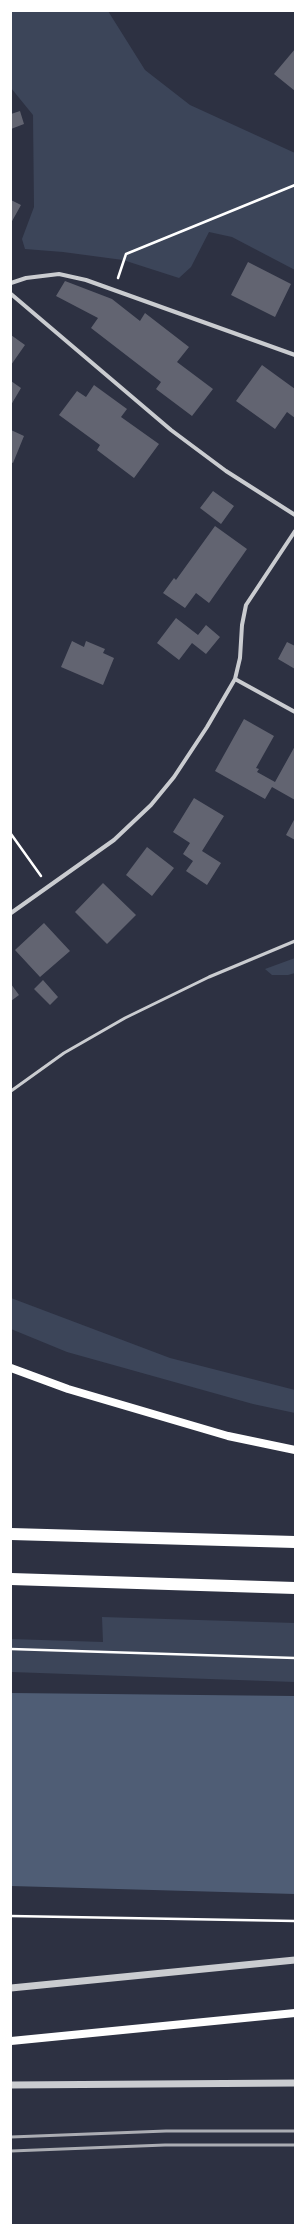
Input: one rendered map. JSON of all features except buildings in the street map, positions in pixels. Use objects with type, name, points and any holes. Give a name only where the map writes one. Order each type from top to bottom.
[{"type":"highway","points":[[11,1534],[295,1542]]},
{"type":"highway","points":[[11,1579],[295,1588]]},
{"type":"main road","points":[[11,1368],[68,1388],[228,1436],[295,1450]]},
{"type":"main road","points":[[11,2041],[295,2013]]},
{"type":"street","points":[[11,283],[26,278],[59,274],[86,280],[295,356]]},
{"type":"street","points":[[11,294],[171,430],[226,471],[295,515]]},
{"type":"street","points":[[11,913],[114,840],[151,806],[174,778],[208,727],[236,679],[246,605],[295,531]]},
{"type":"street","points":[[236,679],[295,712]]},
{"type":"street","points":[[11,1988],[295,1960]]},
{"type":"street","points":[[11,2085],[295,2083]]},
{"type":"lane","points":[[11,1091],[64,1053],[125,1018],[209,977],[295,941]]},
{"type":"path","points":[[114,290],[126,254],[295,185]]},
{"type":"path","points":[[11,834],[48,886]]},
{"type":"path","points":[[11,1649],[295,1658]]},
{"type":"path","points":[[11,1916],[295,1921]]},
{"type":"shaded area","points":[[11,11],[108,11],[145,70],[190,105],[295,153],[295,270],[232,237],[209,232],[191,267],[179,278],[123,260],[63,252],[25,249],[22,239],[34,207],[33,115],[11,88]]},
{"type":"shaded area","points":[[295,958],[295,973],[288,975],[272,975],[265,969]]},
{"type":"shaded area","points":[[11,1298],[170,1358],[295,1390],[295,1413],[253,1404],[67,1352],[11,1329]]},
{"type":"shaded area","points":[[102,1617],[295,1623],[295,1682],[11,1672],[11,1639],[103,1642]]},
{"type":"shaded area","points":[[11,1693],[295,1696],[295,1894],[11,1886]]},
{"type":"railway","points":[[11,2137],[166,2131],[295,2131]]},
{"type":"railway","points":[[11,2151],[165,2145],[295,2145]]}]
